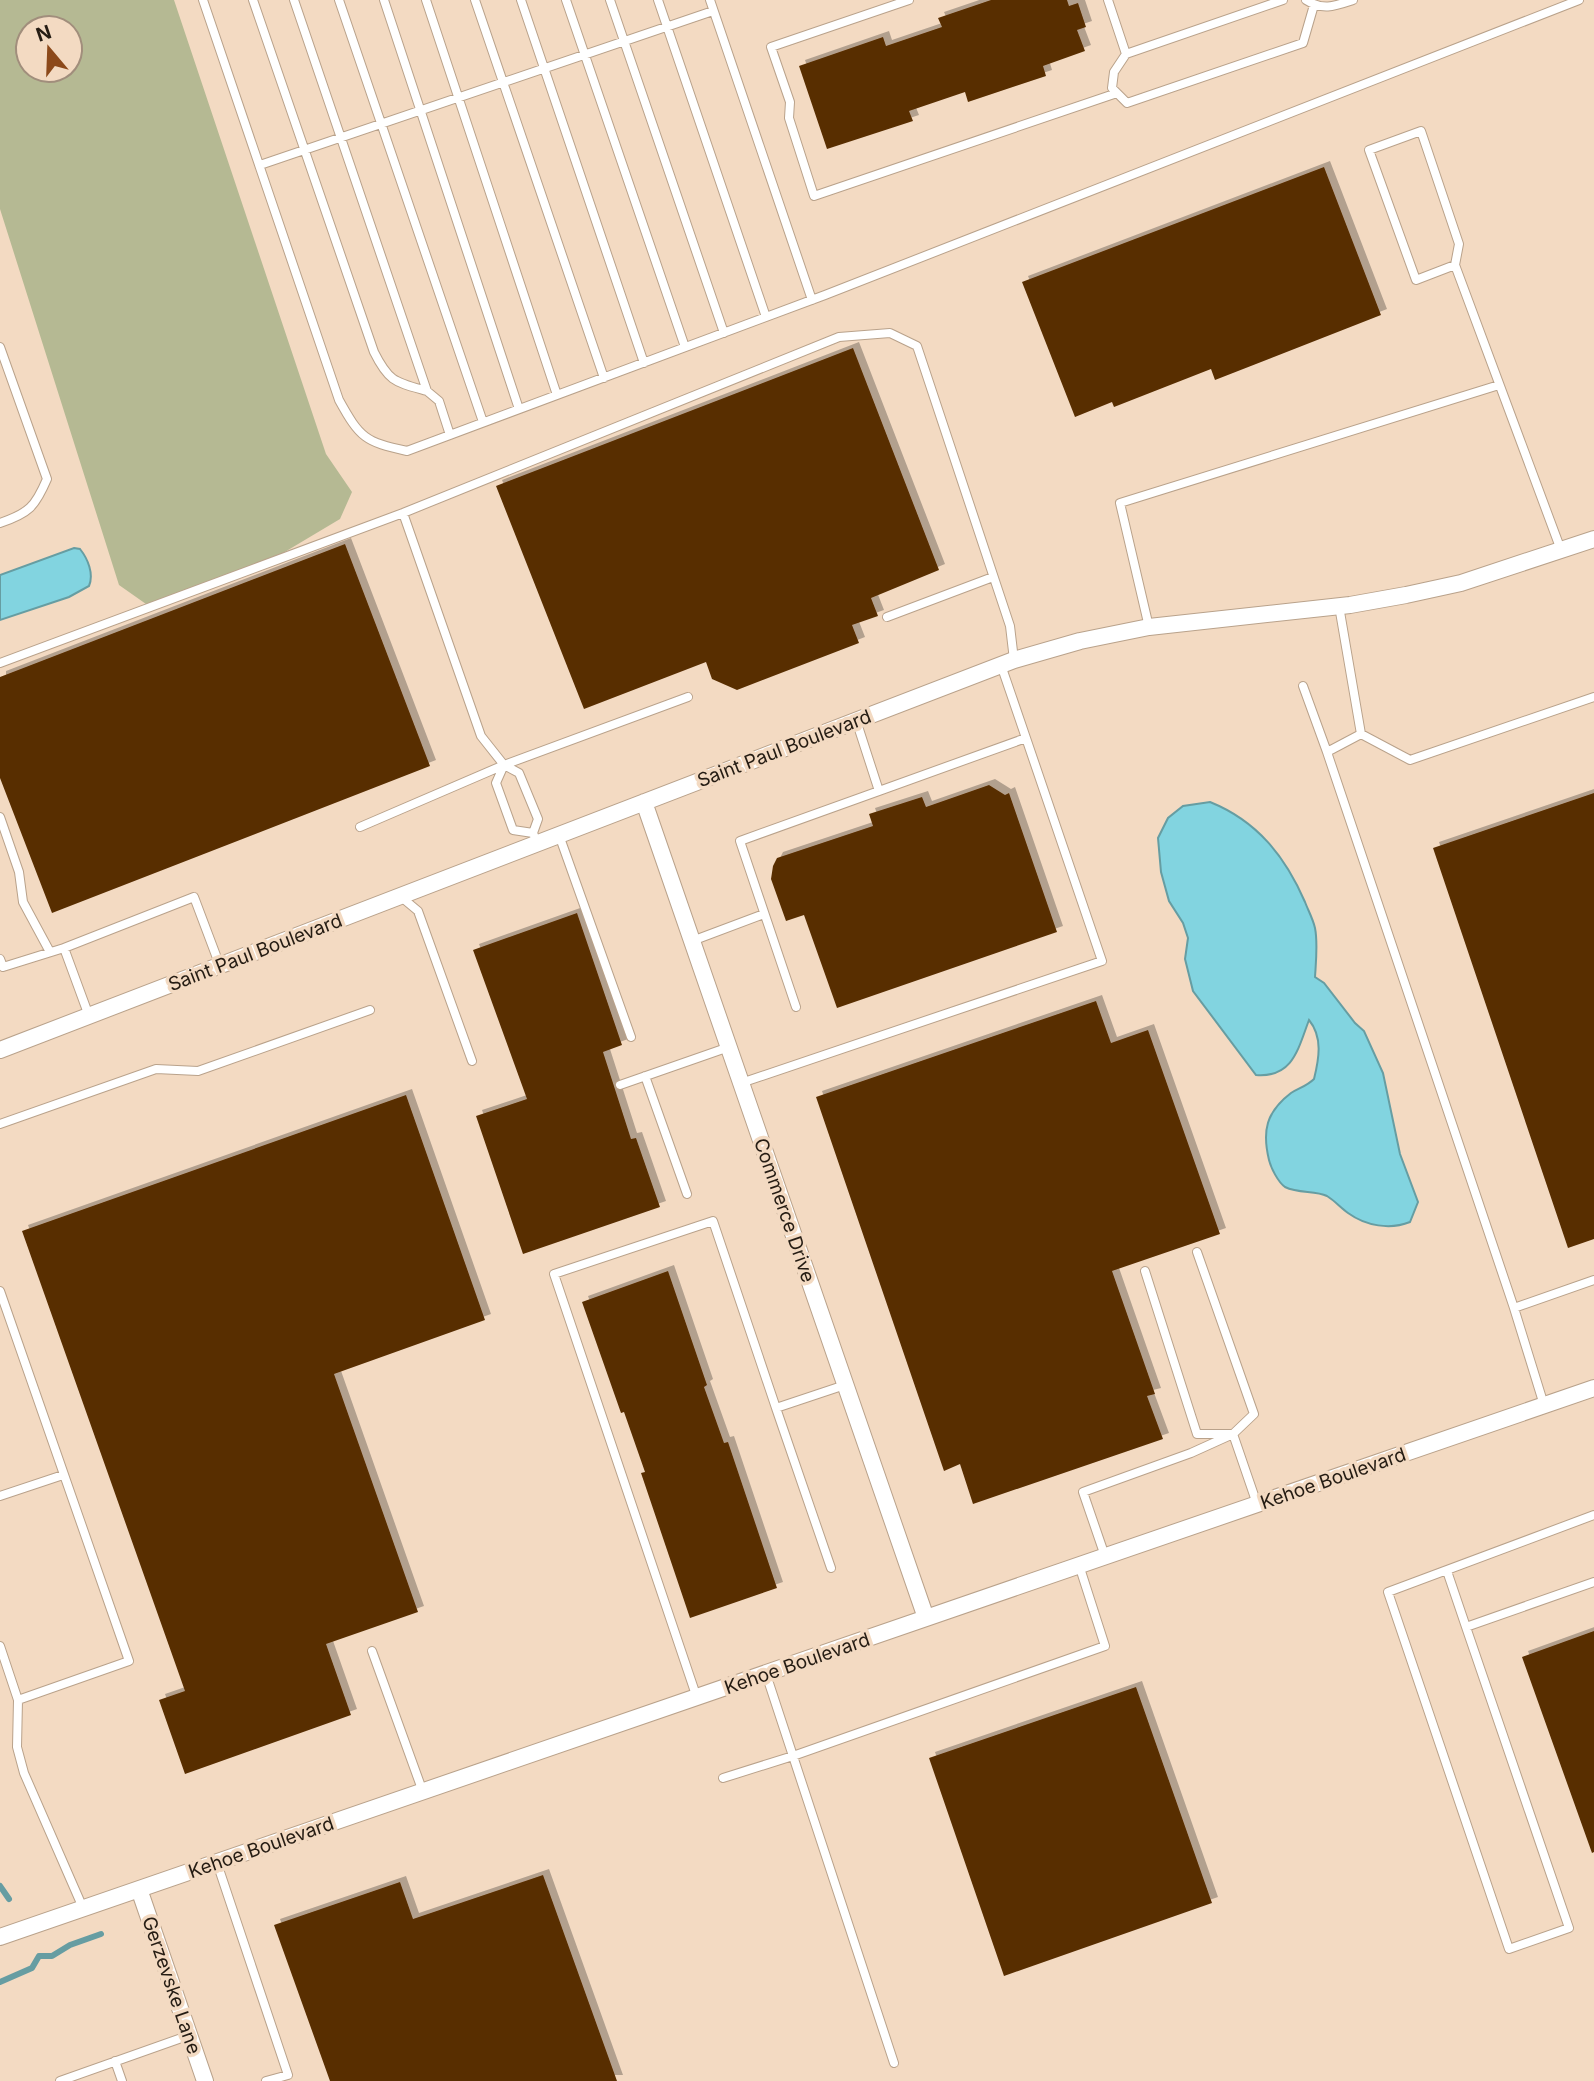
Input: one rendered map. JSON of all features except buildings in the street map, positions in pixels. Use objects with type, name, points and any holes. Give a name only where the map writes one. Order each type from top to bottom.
[{"type":"street","name":"Saint Paul Boulevard","points":[[0,1050],[400,896],[535,838],[559,835],[1007,662],[1080,641],[1149,627],[1339,606],[1461,583],[1594,538]]},
{"type":"street","name":"Commerce Drive","points":[[644,802],[926,1618]]},
{"type":"street","name":"Kehoe Boulevard","points":[[0,1937],[1594,1388]]},
{"type":"street","name":"Gerzevske Lane","points":[[139,1889],[205,2081]]},
{"type":"lane","points":[[203,0],[339,400],[355,429],[378,444],[407,451],[811,300],[1579,0]]},
{"type":"lane","points":[[253,0],[374,352],[386,375],[399,383],[427,391],[439,401],[450,435]]},
{"type":"lane","points":[[294,0],[427,391]]},
{"type":"lane","points":[[339,0],[483,422]]},
{"type":"lane","points":[[384,0],[519,409]]},
{"type":"lane","points":[[426,0],[557,395]]},
{"type":"lane","points":[[475,0],[604,378]]},
{"type":"lane","points":[[521,0],[644,363]]},
{"type":"lane","points":[[566,0],[685,347]]},
{"type":"lane","points":[[610,0],[724,333]]},
{"type":"lane","points":[[658,0],[766,317]]},
{"type":"lane","points":[[710,0],[811,300]]},
{"type":"lane","points":[[909,0],[771,47],[790,102],[789,118],[814,196],[1117,93]]},
{"type":"lane","points":[[1108,0],[1126,54]]},
{"type":"lane","points":[[1283,0],[1126,54],[1114,72],[1112,88],[1127,103],[1303,43],[1310,3],[1329,8],[1353,0]]},
{"type":"lane","points":[[260,165],[713,11]]},
{"type":"lane","points":[[1455,265],[1416,280],[1369,150],[1420,131],[1459,244],[1455,265],[1560,550]]},
{"type":"lane","points":[[0,663],[402,513],[839,337],[890,333],[917,346],[1010,626],[1007,662],[1026,738],[1102,961],[741,1083]]},
{"type":"lane","points":[[0,347],[47,479],[37,502],[19,517],[0,523]]},
{"type":"lane","points":[[1149,627],[1120,503],[1499,385]]},
{"type":"lane","points":[[402,513],[481,736],[504,765],[519,773],[538,819],[535,838],[513,830],[496,783],[504,765]]},
{"type":"lane","points":[[887,617],[993,577]]},
{"type":"lane","points":[[1339,606],[1361,734]]},
{"type":"lane","points":[[1303,686],[1514,1308],[1544,1405]]},
{"type":"lane","points":[[360,827],[504,765],[688,697]]},
{"type":"lane","points":[[1361,734],[1410,760],[1594,697]]},
{"type":"lane","points":[[856,720],[879,791]]},
{"type":"lane","points":[[1327,752],[1361,734]]},
{"type":"lane","points":[[796,1007],[740,841],[1026,738]]},
{"type":"lane","points":[[0,817],[19,872],[23,902],[50,952]]},
{"type":"lane","points":[[559,835],[631,1037]]},
{"type":"lane","points":[[400,896],[418,911],[472,1061]]},
{"type":"lane","points":[[0,959],[3,967],[64,948],[194,897],[219,966]]},
{"type":"lane","points":[[692,941],[764,914]]},
{"type":"lane","points":[[64,948],[89,1016]]},
{"type":"lane","points":[[0,1124],[156,1069],[198,1070],[370,1010]]},
{"type":"lane","points":[[620,1085],[729,1047]]},
{"type":"lane","points":[[645,1076],[687,1194]]},
{"type":"lane","points":[[697,1698],[554,1273],[713,1221],[831,1568]]},
{"type":"lane","points":[[1105,1556],[1083,1492],[1191,1453],[1233,1434],[1254,1414],[1197,1252]]},
{"type":"lane","points":[[1145,1271],[1198,1434],[1233,1434]]},
{"type":"lane","points":[[1514,1308],[1594,1280]]},
{"type":"lane","points":[[0,1291],[129,1661],[18,1700]]},
{"type":"lane","points":[[776,1408],[845,1385]]},
{"type":"lane","points":[[1233,1434],[1257,1504]]},
{"type":"lane","points":[[0,1496],[63,1475]]},
{"type":"lane","points":[[1447,1571],[1569,1928],[1509,1949],[1388,1591],[1594,1515]]},
{"type":"lane","points":[[723,1779],[1105,1646],[1079,1565]]},
{"type":"lane","points":[[1466,1627],[1594,1582]]},
{"type":"lane","points":[[0,1646],[18,1700],[17,1747],[24,1773],[83,1909]]},
{"type":"lane","points":[[372,1651],[423,1791]]},
{"type":"lane","points":[[766,1674],[894,2063]]},
{"type":"lane","points":[[217,1863],[288,2075],[266,2081]]},
{"type":"lane","points":[[60,2081],[190,2035]]},
{"type":"lane","points":[[115,2061],[122,2081]]},
{"type":"green space","points":[[0,0],[174,0],[326,454],[352,492],[340,519],[273,559],[146,604],[119,585],[0,209]]},
{"type":"water","points":[[74,548],[80,549],[88,562],[91,577],[89,586],[69,597],[0,620],[0,575]]},
{"type":"water","points":[[1210,802],[1242,819],[1268,842],[1297,885],[1315,928],[1315,977],[1324,983],[1364,1031],[1383,1073],[1400,1154],[1418,1202],[1410,1222],[1386,1226],[1362,1221],[1327,1196],[1285,1187],[1273,1171],[1267,1150],[1268,1123],[1283,1100],[1314,1079],[1318,1041],[1309,1020],[1297,1051],[1286,1067],[1268,1075],[1256,1075],[1193,991],[1185,959],[1188,938],[1183,923],[1169,901],[1161,872],[1158,838],[1168,818],[1183,806]]},
{"type":"waterway","points":[[0,1886],[9,1899]]},
{"type":"waterway","points":[[0,1982],[32,1968],[39,1956],[52,1956],[70,1945],[101,1934]]}]
